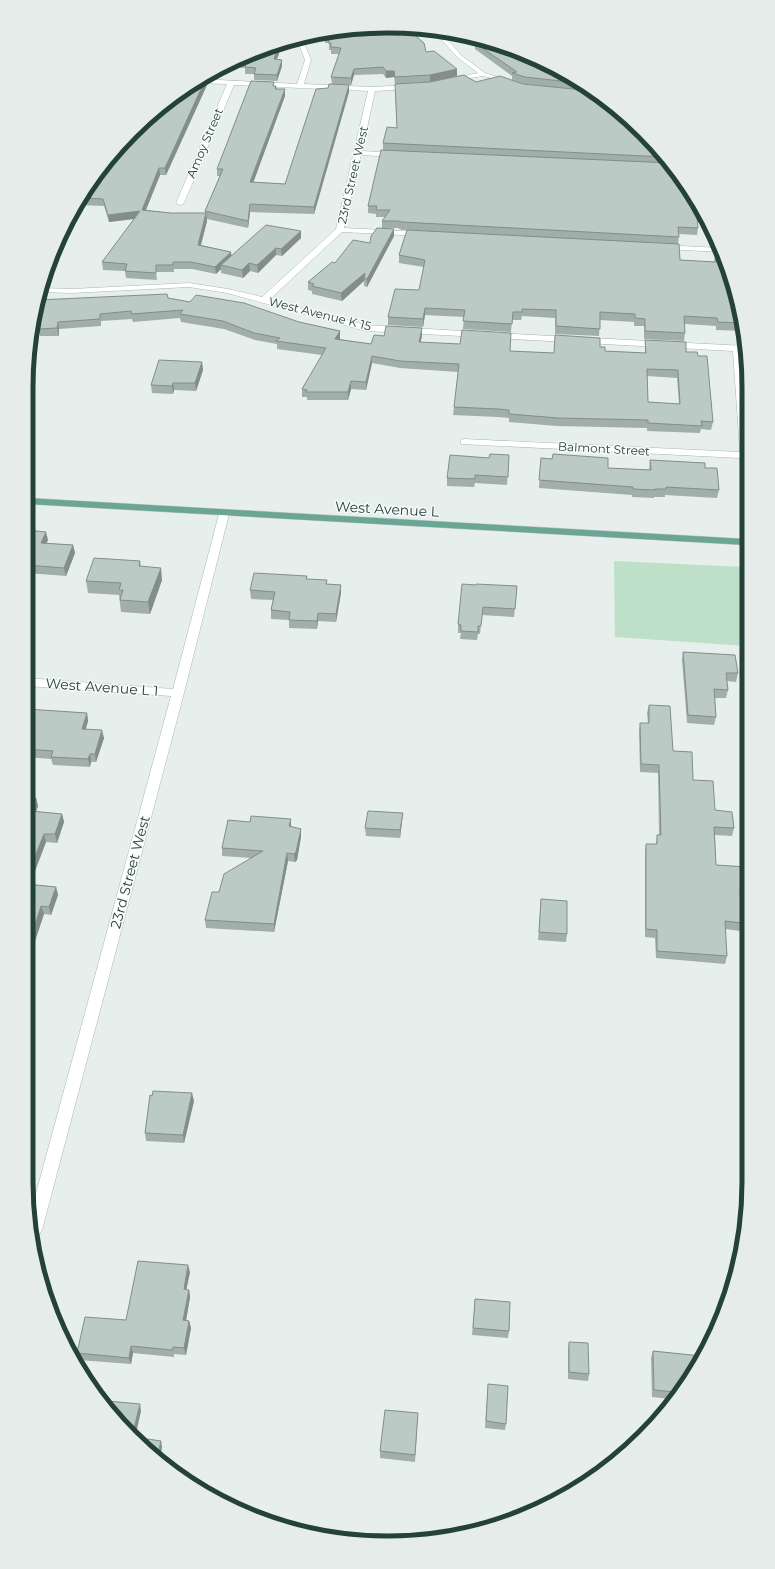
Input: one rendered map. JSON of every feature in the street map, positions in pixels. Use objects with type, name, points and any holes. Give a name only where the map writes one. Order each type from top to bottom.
[{"type":"main road","name":"West Avenue L","points":[[33,501],[224,514],[742,542]]},
{"type":"street","points":[[444,38],[459,56],[483,74],[516,85]]},
{"type":"street","points":[[300,86],[308,60],[302,44]]},
{"type":"street","points":[[445,82],[483,74]]},
{"type":"street","points":[[207,82],[372,89],[416,86]]},
{"type":"street","name":"Amoy Street","points":[[180,203],[231,83]]},
{"type":"street","name":"23rd Street West","points":[[264,300],[340,230],[372,89]]},
{"type":"street","points":[[358,153],[405,156]]},
{"type":"street","points":[[340,230],[435,235]]},
{"type":"street","points":[[658,247],[714,250]]},
{"type":"street","name":"West Avenue K 15","points":[[47,290],[72,291],[189,285],[228,291],[366,328],[740,349]]},
{"type":"street","name":"Balmont Street","points":[[464,442],[742,455]]},
{"type":"street","name":"23rd Street West","points":[[36,1224],[178,693],[224,514]]},
{"type":"street","name":"West Avenue L 1","points":[[33,683],[178,693]]},
{"type":"green space","points":[[614,561],[742,567],[742,646],[615,637]]},
{"type":"building","points":[[388,33],[414,34],[424,43],[426,52],[434,51],[457,69],[430,75],[395,77],[394,71],[386,71],[383,67],[354,69],[351,78],[331,77],[341,48],[331,47],[331,43],[328,43],[330,38],[341,36]]},
{"type":"building","points":[[477,45],[523,60],[568,82],[525,77],[512,73],[517,72]]},
{"type":"building","points":[[277,51],[274,59],[282,60],[277,75],[254,74],[256,68],[245,67],[246,63]]},
{"type":"building","points":[[464,75],[476,82],[500,76],[523,84],[579,90],[603,106],[621,121],[656,157],[383,143],[387,127],[397,128],[395,84],[430,82]]},
{"type":"building","points":[[251,81],[274,82],[273,86],[276,86],[275,89],[285,89],[250,182],[285,184],[316,89],[328,88],[329,84],[349,85],[314,207],[250,204],[248,221],[205,211],[223,169],[217,169]]},
{"type":"building","points":[[203,85],[165,168],[159,168],[142,210],[171,213],[206,213],[198,245],[231,252],[215,267],[191,262],[173,262],[173,265],[156,265],[156,273],[125,271],[127,264],[102,262],[140,211],[108,215],[103,199],[88,198],[106,172],[121,154],[154,121],[172,106]]},
{"type":"building","points":[[381,150],[661,163],[695,210],[698,228],[678,227],[679,237],[382,221],[390,210],[376,210],[377,206],[368,206]]},
{"type":"building","points":[[266,225],[301,231],[281,249],[276,248],[257,265],[249,263],[242,270],[221,265]]},
{"type":"building","points":[[377,228],[394,229],[367,279],[364,278],[365,273],[341,293],[312,286],[314,284],[308,282],[332,262],[335,263],[353,240],[370,243],[371,236]]},
{"type":"building","points":[[407,230],[679,244],[680,260],[716,262],[716,255],[730,296],[736,323],[718,322],[717,318],[684,316],[685,333],[645,331],[645,319],[635,318],[635,314],[600,312],[600,329],[556,326],[556,310],[522,309],[522,312],[513,312],[512,324],[463,321],[465,310],[425,308],[423,319],[388,317],[395,289],[419,290],[425,260],[399,255]]},
{"type":"building","points":[[167,294],[168,298],[190,302],[196,295],[244,303],[299,322],[340,331],[335,339],[371,344],[374,335],[384,336],[386,326],[422,328],[419,342],[460,344],[462,330],[511,333],[510,351],[554,353],[555,335],[600,338],[600,347],[605,347],[605,351],[646,353],[645,340],[686,342],[686,352],[697,352],[698,356],[707,356],[713,422],[701,421],[702,426],[648,423],[648,420],[558,418],[509,414],[509,410],[454,407],[459,364],[400,361],[372,356],[366,382],[351,381],[348,392],[306,392],[307,390],[302,389],[326,348],[276,341],[280,338],[254,333],[223,321],[180,314],[183,310],[132,314],[131,311],[100,314],[100,319],[58,322],[57,328],[39,329],[44,300]],"holes":[[[647,369],[678,370],[680,404],[648,402]]]},
{"type":"building","points":[[159,360],[202,362],[195,383],[173,383],[172,386],[151,385]]},
{"type":"building","points":[[490,454],[509,455],[508,477],[475,475],[475,479],[447,478],[450,455],[489,458]]},
{"type":"building","points":[[553,454],[608,458],[608,468],[651,470],[650,460],[705,463],[705,468],[717,468],[719,490],[666,487],[666,489],[655,490],[633,489],[633,487],[539,480],[541,458],[552,459]]},
{"type":"building","points":[[33,531],[46,532],[41,543],[73,545],[64,568],[33,565]]},
{"type":"building","points":[[94,558],[140,561],[139,566],[161,568],[148,602],[120,600],[123,590],[119,590],[121,583],[86,581]]},
{"type":"building","points":[[254,573],[307,576],[306,579],[327,580],[326,584],[341,585],[336,614],[318,613],[317,621],[289,620],[290,612],[271,610],[275,592],[250,590]]},
{"type":"building","points":[[462,584],[517,586],[515,609],[483,607],[481,626],[478,626],[478,632],[461,631],[461,625],[458,624]]},
{"type":"building","points":[[683,652],[735,655],[738,673],[726,673],[728,690],[714,689],[716,717],[688,715]]},
{"type":"building","points":[[649,705],[670,706],[673,751],[692,752],[693,780],[713,781],[715,810],[732,812],[734,828],[714,827],[716,865],[742,867],[742,888],[740,888],[742,923],[725,921],[727,956],[657,951],[657,930],[646,929],[646,844],[657,844],[657,835],[661,835],[659,765],[641,764],[640,723],[649,723]]},
{"type":"building","points":[[33,709],[87,713],[82,729],[102,730],[95,754],[90,754],[88,759],[51,757],[53,751],[33,750]]},
{"type":"building","points":[[33,798],[36,798],[33,806]]},
{"type":"building","points":[[33,811],[62,814],[55,834],[44,834],[33,862]]},
{"type":"building","points":[[368,811],[403,813],[400,830],[365,828]]},
{"type":"building","points":[[251,816],[291,819],[289,826],[301,829],[296,852],[294,854],[287,853],[274,924],[205,920],[212,892],[219,892],[224,874],[263,851],[222,848],[228,820],[250,822]]},
{"type":"building","points":[[33,885],[56,887],[49,907],[41,906],[33,932]]},
{"type":"building","points":[[541,899],[567,901],[567,934],[539,932]]},
{"type":"building","points":[[153,1091],[192,1093],[183,1135],[145,1133],[150,1095],[152,1096]]},
{"type":"building","points":[[138,1261],[188,1265],[184,1289],[189,1290],[183,1320],[189,1321],[184,1348],[173,1347],[172,1350],[131,1346],[129,1358],[77,1353],[85,1317],[126,1320]]},
{"type":"building","points":[[475,1299],[510,1302],[509,1331],[473,1328]]},
{"type":"building","points":[[569,1342],[588,1343],[589,1374],[569,1372]]},
{"type":"building","points":[[653,1351],[697,1356],[673,1392],[654,1390]]},
{"type":"building","points":[[488,1384],[508,1386],[506,1424],[486,1421]]},
{"type":"building","points":[[109,1401],[140,1404],[134,1429]]},
{"type":"building","points":[[385,1410],[418,1413],[415,1455],[380,1451]]},
{"type":"building","points":[[144,1438],[161,1441],[159,1452]]}]
